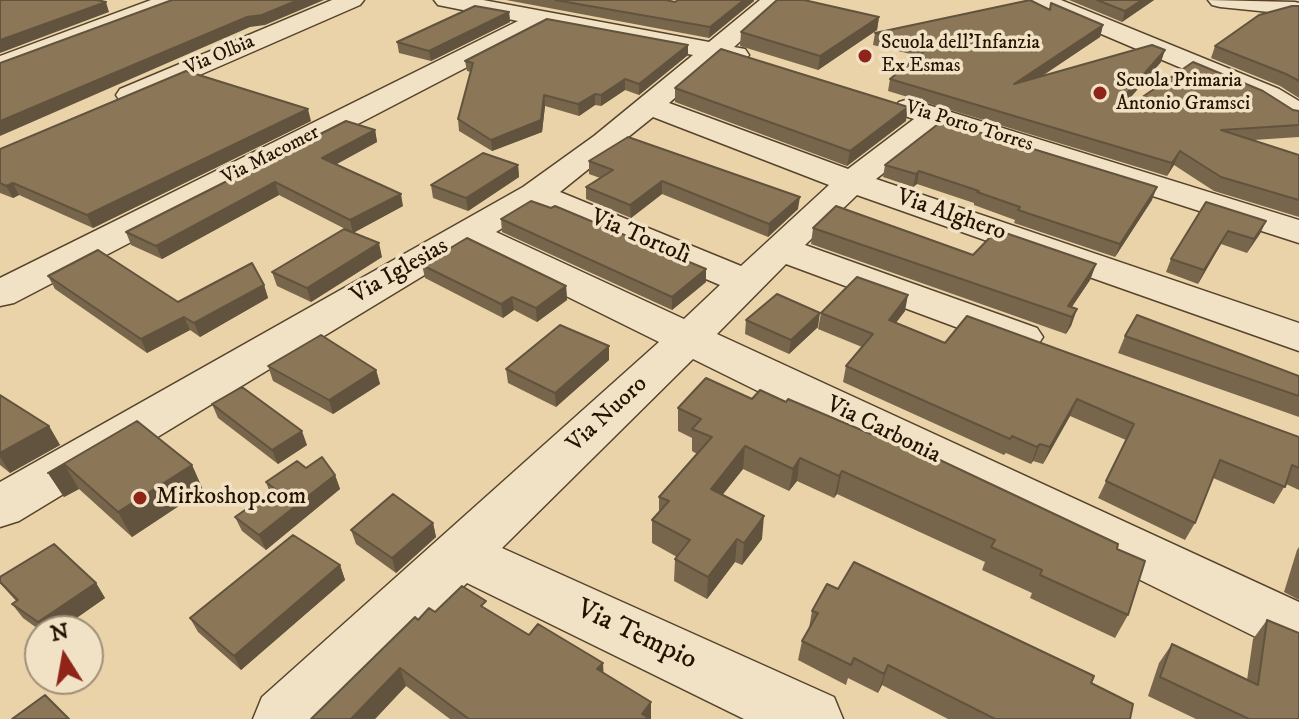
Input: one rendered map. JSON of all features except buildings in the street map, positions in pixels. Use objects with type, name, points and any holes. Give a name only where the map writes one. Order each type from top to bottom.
[{"type":"street","points":[[0,65],[172,0]]},
{"type":"street","name":"Via Olbia","points":[[103,107],[352,0]]},
{"type":"street","points":[[446,0],[718,50],[769,66]]},
{"type":"street","name":"Via Iglesias","points":[[0,507],[535,194],[650,106],[774,0]]},
{"type":"street","points":[[1041,0],[1257,89],[1299,114]]},
{"type":"street","points":[[1220,0],[1291,7]]},
{"type":"street","name":"Via Macomer","points":[[0,294],[543,18]]},
{"type":"street","name":"Via Porto Torres","points":[[875,98],[1299,232]]},
{"type":"street","name":"Via Alghero","points":[[650,106],[852,182],[1299,338]]},
{"type":"street","name":"Via Nuoro","points":[[285,719],[852,182],[936,117]]},
{"type":"street","name":"Via Tortolì","points":[[535,194],[746,282]]},
{"type":"street","name":"Via Carbonia","points":[[467,233],[1299,630]]},
{"type":"street","points":[[780,249],[1062,351]]},
{"type":"street","name":"Via Tempio","points":[[461,554],[811,719]]},
{"type":"place","name":"Scuola dell'Infanzia Ex Esmas","points":[[865,56]]},
{"type":"place","name":"Scuola Primaria Antonio Gramsci","points":[[1100,93]]},
{"type":"place","name":"Mirkoshop.com","points":[[140,498]]}]
